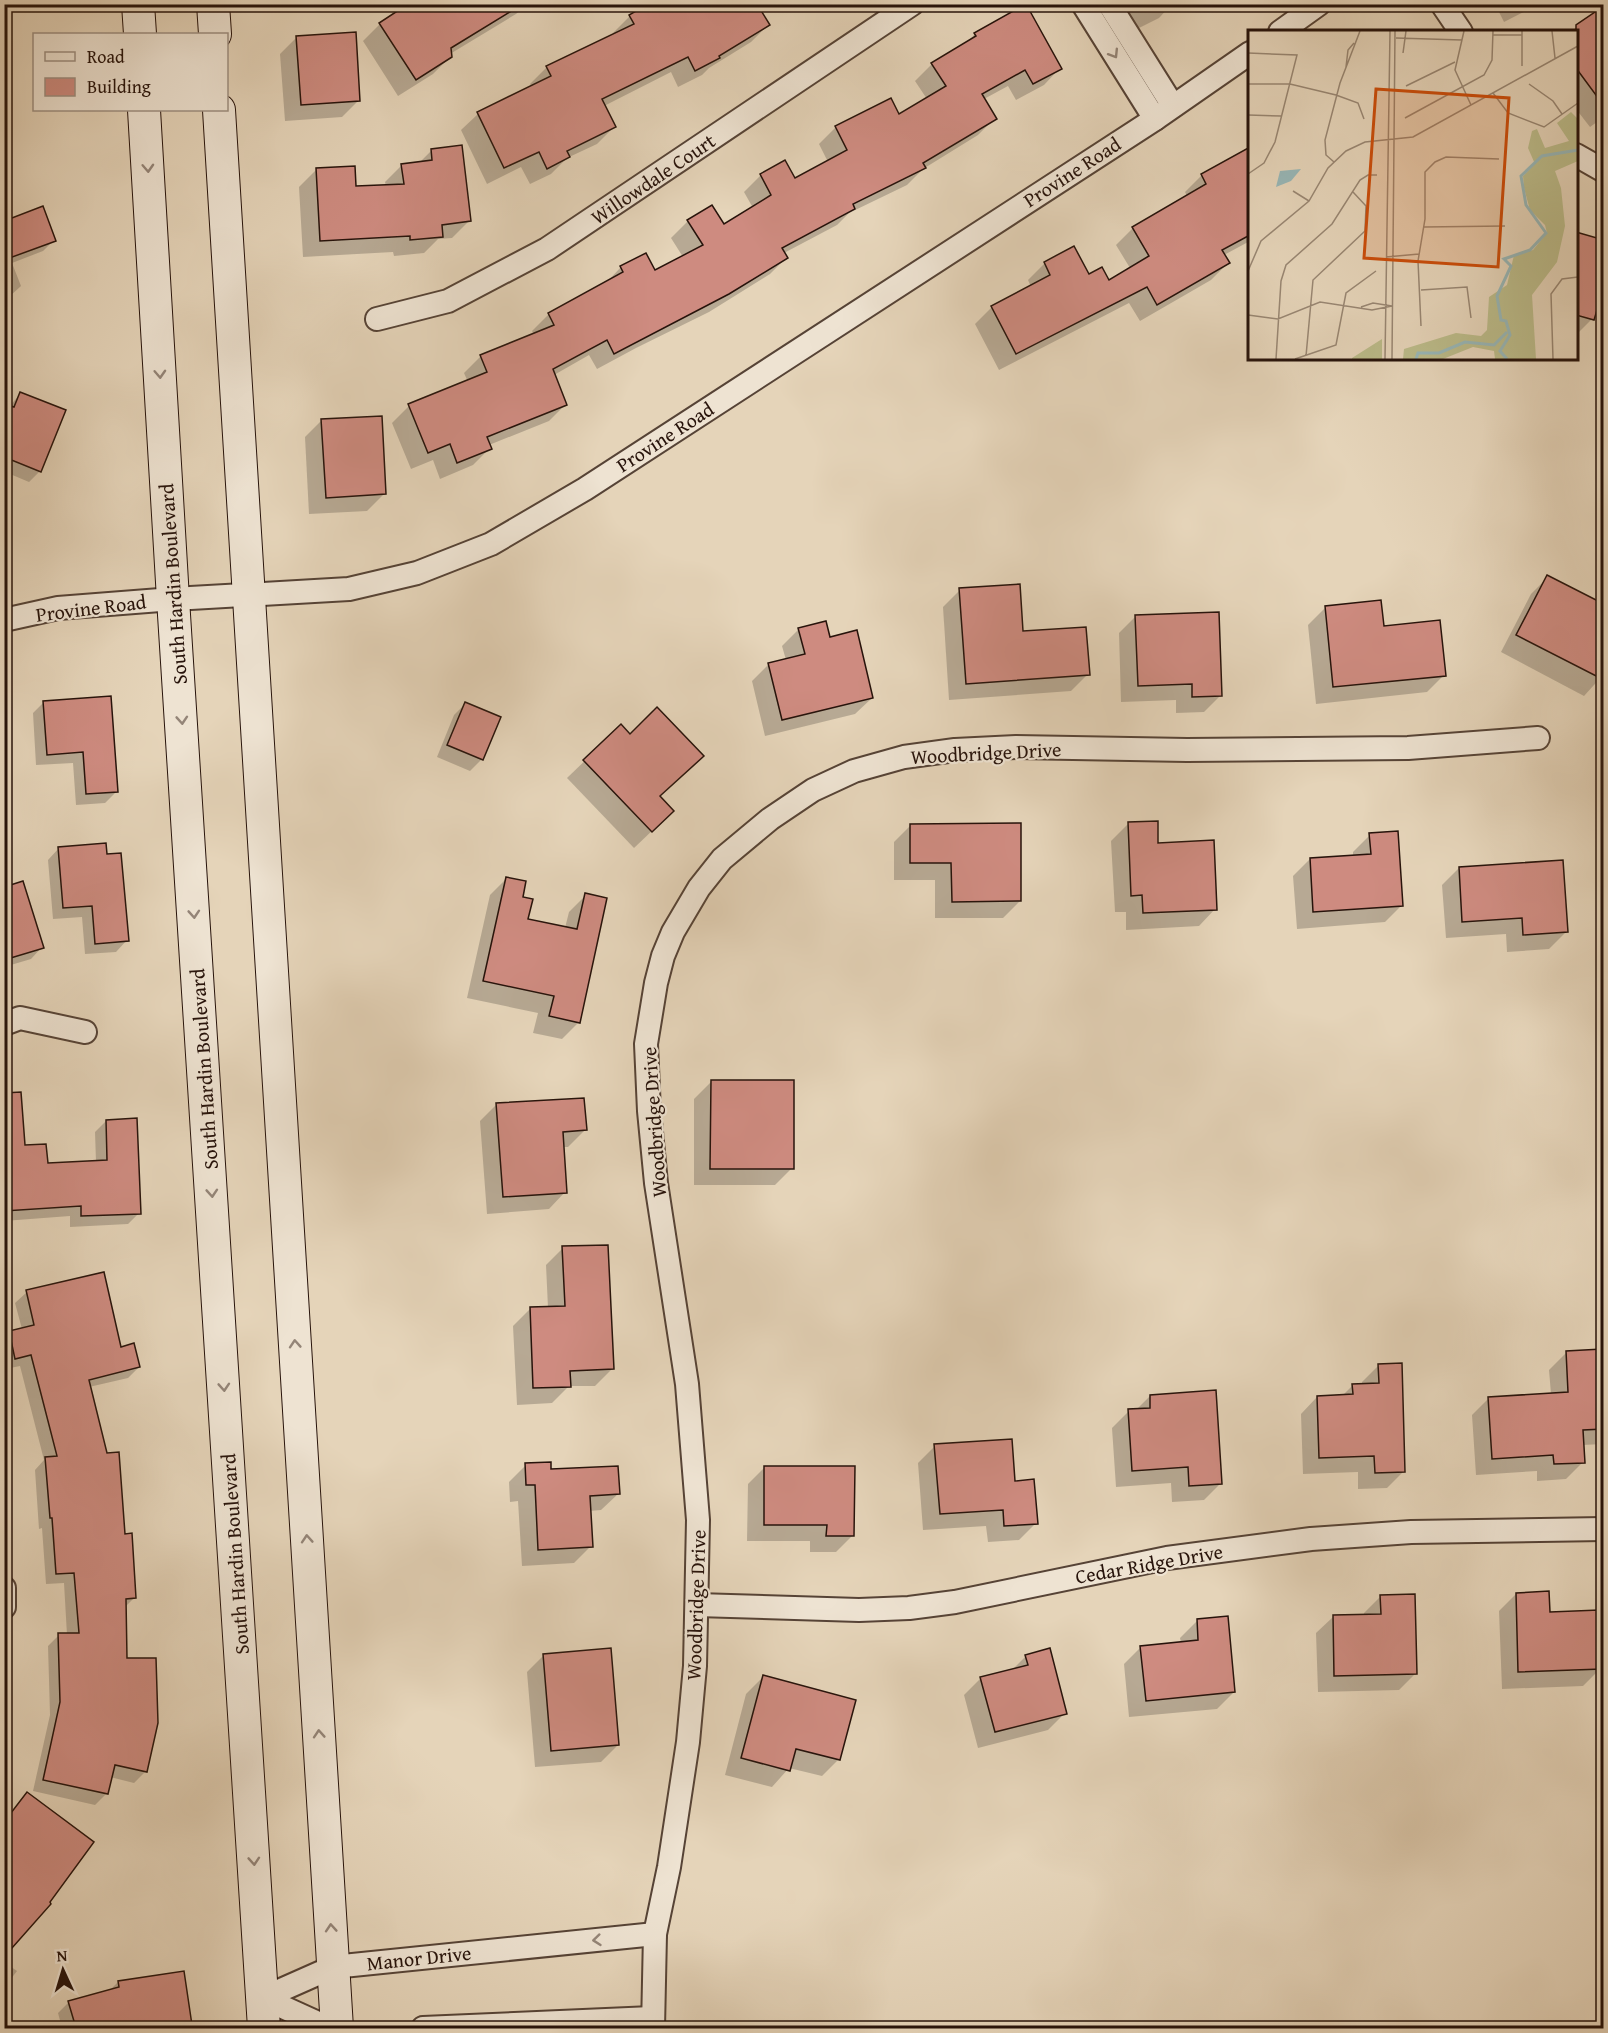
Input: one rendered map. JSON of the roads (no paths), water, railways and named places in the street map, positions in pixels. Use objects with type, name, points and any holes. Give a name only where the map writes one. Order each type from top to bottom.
[{"type":"main road","points":[[138,4],[140,33]]},
{"type":"main road","points":[[213,4],[215,33]]},
{"type":"main road","name":"South Hardin Boulevard","points":[[144,111],[263,2013]]},
{"type":"main road","points":[[219,111],[337,2028]]},
{"type":"street","name":"Willowdale Court","points":[[377,319],[448,301],[547,249],[912,4]]},
{"type":"street","points":[[1083,4],[1164,112]]},
{"type":"street","points":[[1109,4],[1164,112]]},
{"type":"street","points":[[1283,30],[1319,4]]},
{"type":"street","points":[[1442,4],[1460,30]]},
{"type":"street","name":"Provine Road","points":[[4,620],[58,608],[349,589],[417,573],[491,544],[585,489],[1164,112],[1248,54]]},
{"type":"street","points":[[1578,156],[1604,171]]},
{"type":"street","name":"Woodbridge Drive","points":[[653,2023],[655,1934],[669,1867],[688,1742],[695,1666],[698,1520],[688,1395],[656,1183],[649,1112],[646,1044],[663,956],[673,932],[699,888],[722,860],[770,819],[813,790],[854,771],[904,757],[955,750],[1016,747],[1187,750],[1408,748],[1538,738]]},
{"type":"street","points":[[4,1024],[20,1018],[85,1032]]},
{"type":"street","name":"Cedar Ridge Drive","points":[[697,1605],[859,1610],[909,1608],[955,1602],[1167,1558],[1311,1539],[1412,1532],[1604,1529]]},
{"type":"street","points":[[4,1588],[4,1607]]},
{"type":"street","name":"Manor Drive","points":[[263,2013],[333,1966],[655,1934]]},
{"type":"street","points":[[263,2013],[329,2028]]},
{"type":"street","points":[[423,2028],[653,2023]]}]
